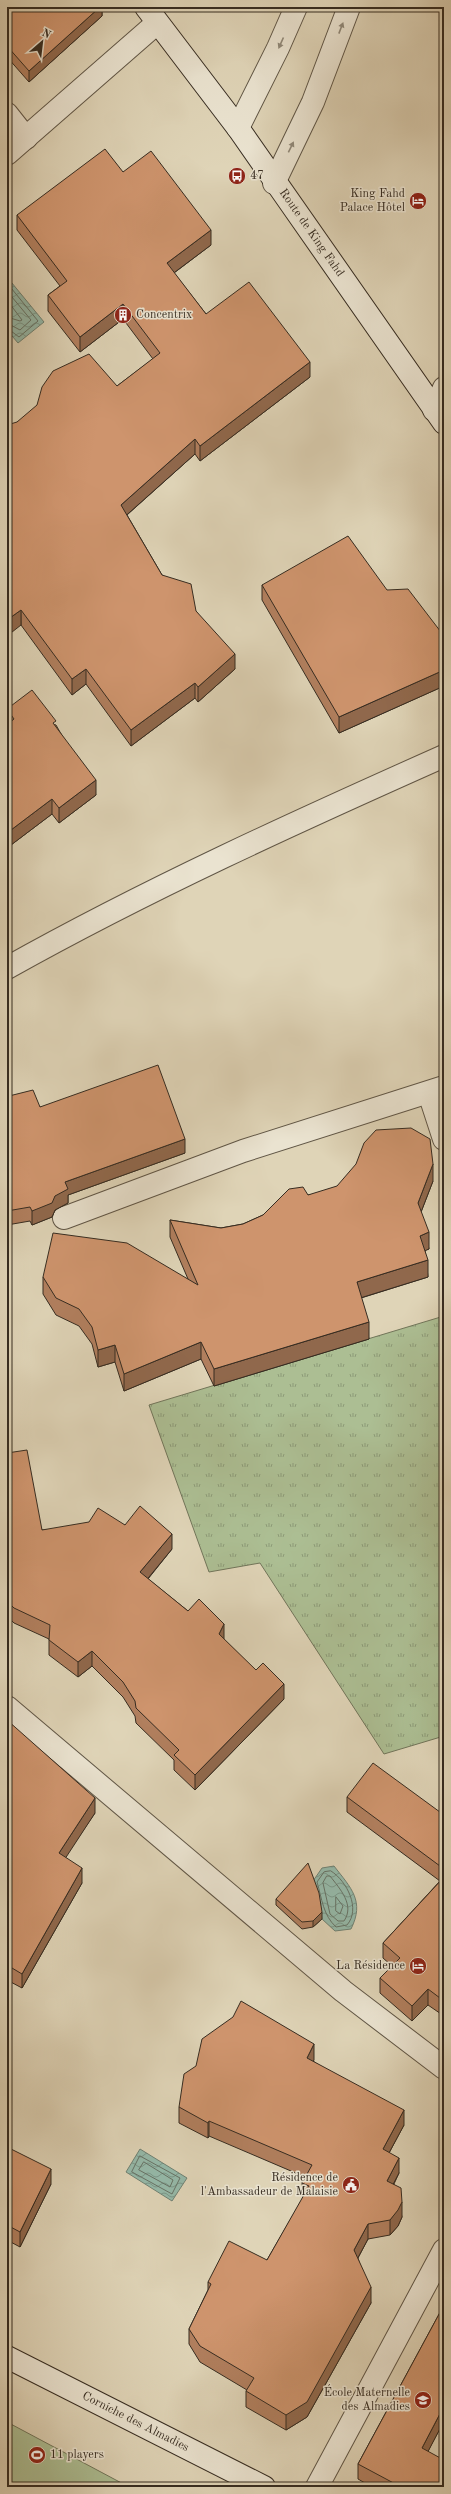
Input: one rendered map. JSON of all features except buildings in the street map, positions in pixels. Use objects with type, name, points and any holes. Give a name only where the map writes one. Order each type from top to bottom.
[{"type":"street","points":[[238,128],[296,7]]},
{"type":"street","points":[[274,183],[313,102],[349,7]]},
{"type":"street","points":[[7,154],[26,138],[151,15]]},
{"type":"street","name":"Route de King Fahd","points":[[151,15],[238,128],[274,183],[439,416]]},
{"type":"street","points":[[7,114],[26,138]]},
{"type":"street","points":[[439,416],[444,388]]},
{"type":"street","points":[[7,968],[81,927],[353,797],[444,756]]},
{"type":"street","points":[[64,1218],[243,1151],[437,1090],[444,1139]]},
{"type":"street","points":[[7,1706],[343,1991],[444,2068]]},
{"type":"street","points":[[317,2487],[444,2250]]},
{"type":"street","name":"Corniche des Almadies","points":[[7,2357],[264,2487]]},
{"type":"green space","points":[[444,1316],[444,1736],[384,1754],[260,1563],[209,1572],[149,1405]]},
{"type":"green space","name":"11 players","points":[[7,2422],[129,2487],[7,2487]]},
{"type":"water","points":[[7,277],[44,322],[18,343],[7,330]]},
{"type":"water","points":[[334,1866],[351,1888],[354,1895],[357,1910],[351,1929],[335,1931],[322,1919],[319,1900],[313,1881],[322,1868]]},
{"type":"water","points":[[140,2149],[187,2178],[172,2201],[126,2172]]},
{"type":"place","name":"47","points":[[237,176]]},
{"type":"place","name":"King Fahd Palace Hôtel","points":[[418,201]]},
{"type":"place","name":"Concentrix","points":[[123,315]]},
{"type":"place","name":"La Résidence","points":[[418,1966]]},
{"type":"place","name":"Résidence de l'Ambassadeur de Malaisie","points":[[351,2185]]},
{"type":"place","name":"École Maternelle des Almadies","points":[[423,2400]]},
{"type":"place","name":"11 players","points":[[37,2455]]}]
